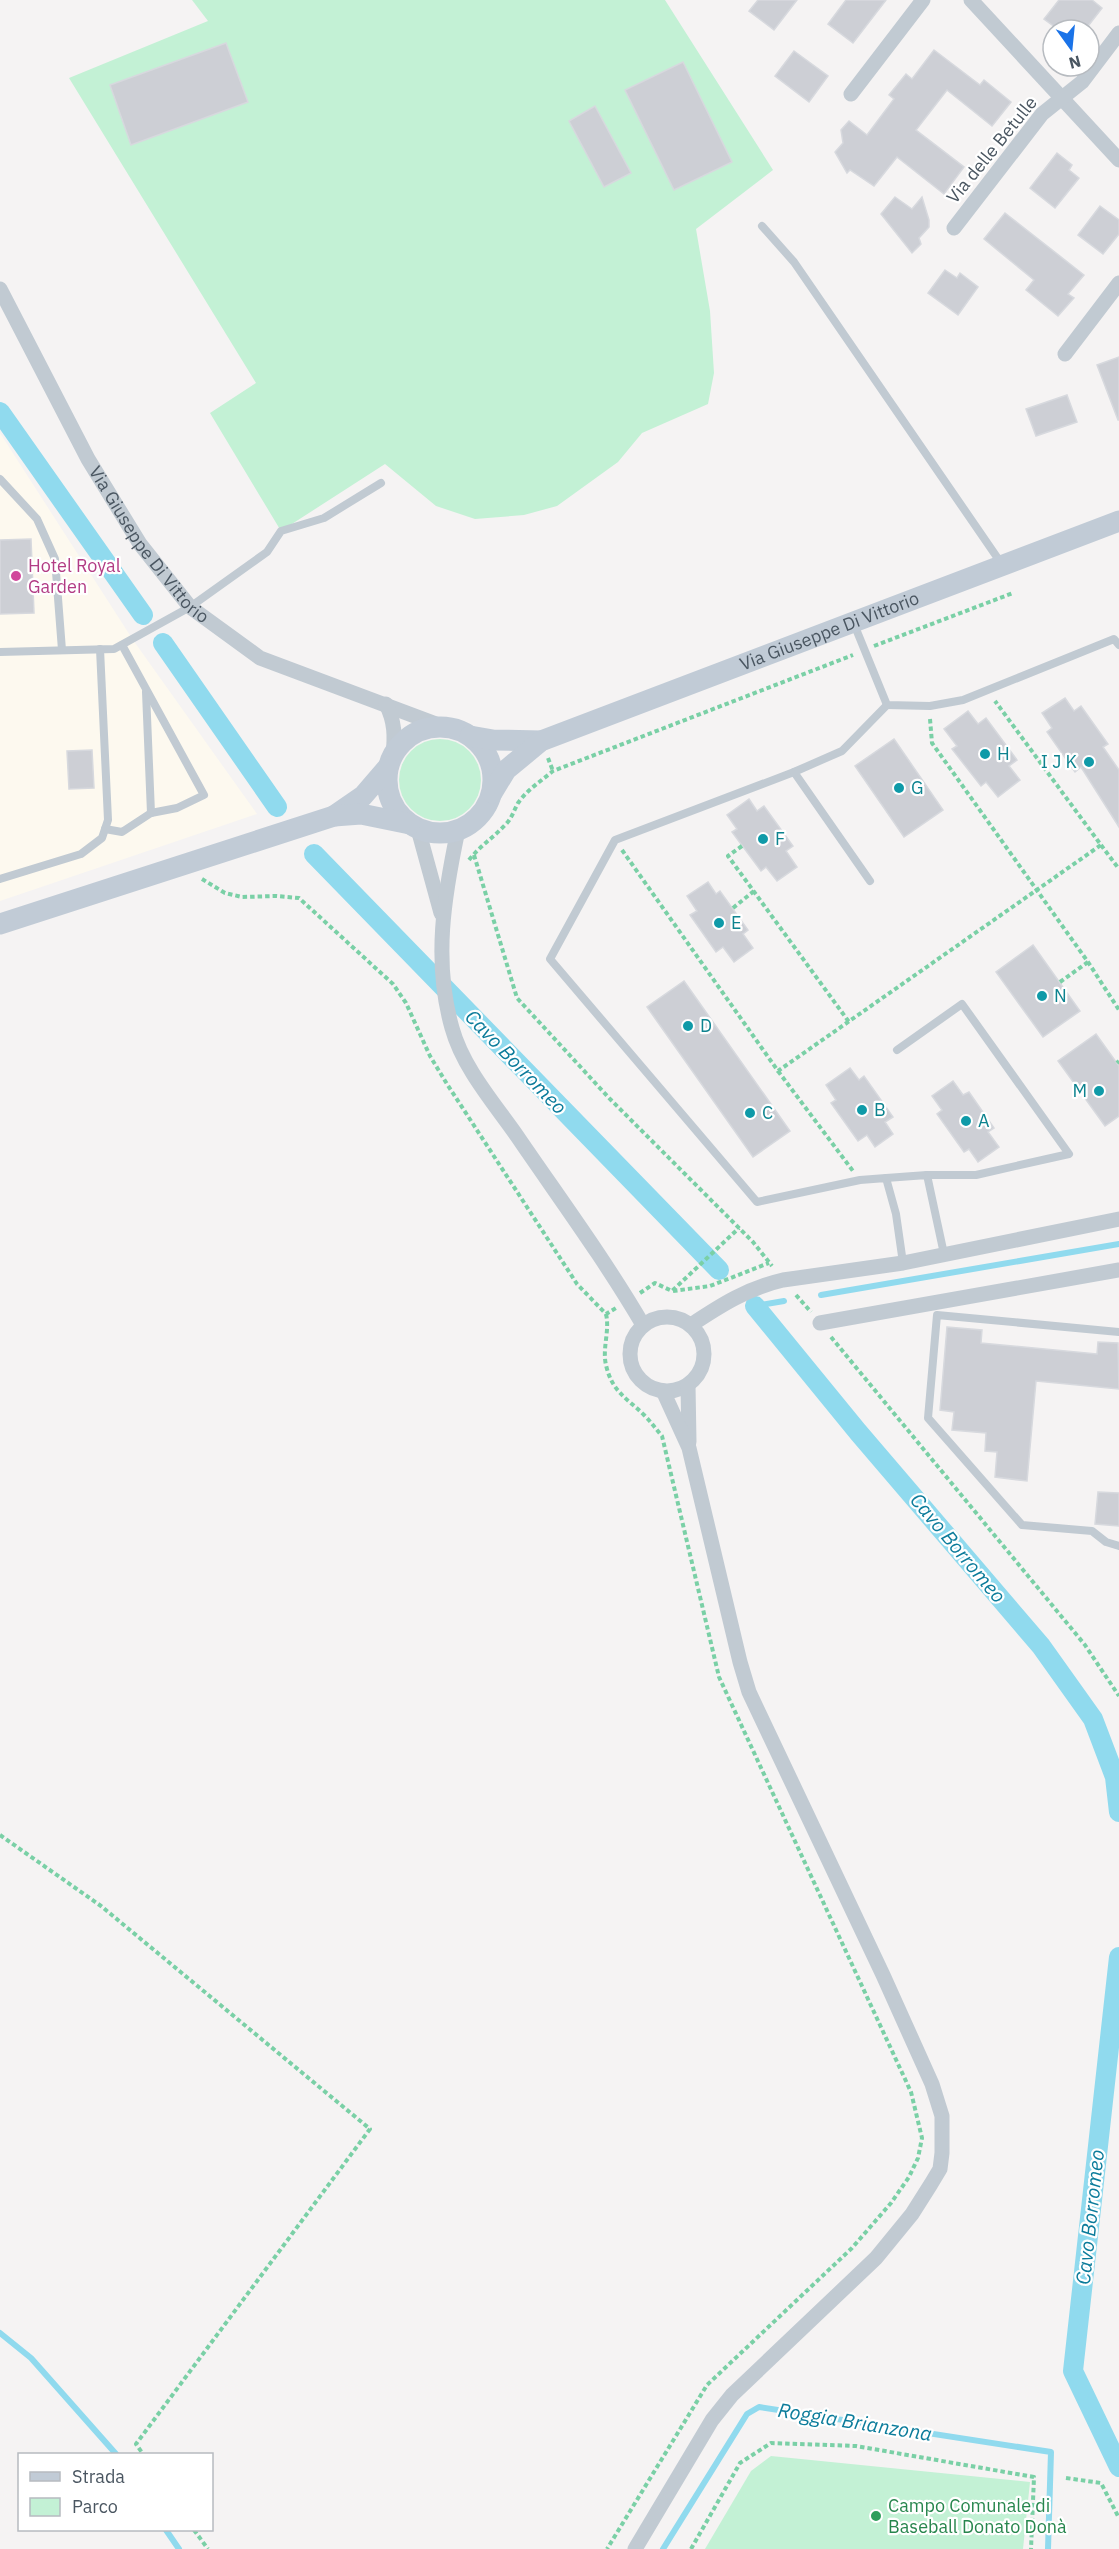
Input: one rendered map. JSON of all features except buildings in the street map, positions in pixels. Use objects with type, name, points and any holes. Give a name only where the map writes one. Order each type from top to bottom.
[{"type":"main road","name":"Via Giuseppe Di Vittorio","points":[[492,793],[506,770],[541,741],[1119,521]]},
{"type":"main road","points":[[0,924],[334,816],[361,814],[437,833],[458,830],[481,814],[492,793],[493,774],[490,760],[481,745],[470,736],[444,727],[427,728],[413,734],[363,796],[334,816]]},
{"type":"main road","name":"Via Giuseppe Di Vittorio","points":[[470,736],[541,741]]},
{"type":"main road","points":[[391,761],[389,795],[397,812],[414,826]]},
{"type":"street","points":[[851,94],[923,0]]},
{"type":"street","points":[[971,0],[1119,160]]},
{"type":"street","name":"Via delle Betulle","points":[[954,228],[1042,114],[1082,82],[1119,33]]},
{"type":"street","points":[[1065,354],[1119,283]]},
{"type":"street","name":"Via Giuseppe Di Vittorio","points":[[0,289],[88,459],[140,544],[190,607],[260,658],[444,727]]},
{"type":"street","points":[[386,704],[394,719],[395,735],[391,761]]},
{"type":"street","points":[[414,826],[442,914]]},
{"type":"street","points":[[458,830],[442,914],[441,946],[451,1025],[476,1076],[644,1325]]},
{"type":"street","points":[[691,1325],[726,1301],[765,1284],[903,1263],[1119,1219]]},
{"type":"street","points":[[820,1323],[1119,1270]]},
{"type":"street","points":[[668,1317],[680,1319],[691,1325],[703,1344],[705,1356],[702,1367],[688,1385],[680,1389],[663,1391],[640,1380],[630,1358],[631,1346],[644,1325],[655,1319],[668,1317]]},
{"type":"street","points":[[688,1385],[689,1448]]},
{"type":"street","points":[[635,2549],[712,2420],[732,2395],[876,2258],[912,2214],[940,2169],[943,2138],[942,2116],[932,2084],[874,1954],[749,1692],[689,1448],[663,1391]]},
{"type":"lane","points":[[762,226],[794,262],[1001,565]]},
{"type":"lane","points":[[0,478],[37,519],[55,559],[62,650]]},
{"type":"lane","points":[[0,652],[114,649],[190,607],[267,552],[281,531],[324,518],[381,483]]},
{"type":"lane","points":[[853,622],[887,705]]},
{"type":"lane","points":[[897,1050],[962,1004],[1069,1154],[976,1175],[927,1175],[860,1180],[757,1202],[550,959],[615,840],[794,772],[842,751],[887,705],[930,706],[963,700],[1114,639],[1119,645]]},
{"type":"lane","points":[[105,829],[122,832],[152,813],[177,808],[204,795],[122,645]]},
{"type":"lane","points":[[0,879],[81,854],[102,838],[108,820],[100,649]]},
{"type":"lane","points":[[146,689],[152,813]]},
{"type":"lane","points":[[794,772],[870,881]]},
{"type":"lane","points":[[927,1175],[945,1254]]},
{"type":"lane","points":[[886,1178],[894,1206],[903,1263]]},
{"type":"lane","points":[[1119,1332],[937,1315],[928,1418],[1022,1525],[1092,1531],[1106,1542],[1119,1546]]},
{"type":"path","points":[[450,870],[461,870],[481,845],[496,835],[509,820],[532,787],[553,771],[1013,593]]},
{"type":"path","points":[[987,691],[1119,869]]},
{"type":"path","points":[[930,706],[932,743],[1088,962],[1119,1010]]},
{"type":"path","points":[[615,840],[778,1071],[860,1180]]},
{"type":"path","points":[[778,1071],[1038,892],[1101,845]]},
{"type":"path","points":[[742,846],[728,856],[849,1022]]},
{"type":"path","points":[[191,883],[213,875]]},
{"type":"path","points":[[202,879],[225,893],[242,897],[299,898],[393,984],[447,1084],[578,1284],[606,1314],[608,1324],[605,1362],[610,1378],[620,1395],[643,1413],[662,1437],[719,1677],[911,2092],[922,2138],[918,2158],[909,2177],[883,2212],[814,2286],[707,2385],[607,2549]]},
{"type":"path","points":[[733,908],[754,891]]},
{"type":"path","points":[[1060,982],[1088,962]]},
{"type":"path","points":[[672,1291],[740,1228]]},
{"type":"path","points":[[606,1314],[655,1284],[672,1291],[710,1286],[770,1263]]},
{"type":"path","points":[[0,1835],[101,1906],[370,2128],[136,2444],[142,2453]]},
{"type":"path","points":[[692,2549],[740,2463],[771,2443],[856,2446],[1034,2477],[1031,2549]]},
{"type":"path","points":[[1066,2478],[1101,2482],[1119,2518]]},
{"type":"path","points":[[195,2531],[208,2549]]},
{"type":"shaded area","points":[[0,433],[133,640],[257,814],[0,901]]},
{"type":"green space","points":[[192,0],[665,0],[773,170],[696,229],[710,311],[714,373],[708,404],[642,433],[618,462],[557,506],[524,515],[475,519],[436,506],[385,464],[281,531],[210,413],[256,383],[69,78],[208,21]]},
{"type":"green space","points":[[440,739],[456,742],[469,751],[478,764],[481,780],[478,796],[469,809],[456,818],[440,821],[424,818],[411,809],[402,796],[399,780],[402,764],[411,751],[424,742]]},
{"type":"green space","name":"Campo Comunale di Baseball Donato Donà","points":[[771,2456],[1030,2482],[1023,2549],[705,2549],[751,2471]]},
{"type":"waterway","name":"Cavo Borromeo","points":[[0,412],[143,615]]},
{"type":"waterway","name":"Cavo Borromeo","points":[[163,643],[277,807]]},
{"type":"waterway","name":"Cavo Borromeo","points":[[314,854],[719,1270]]},
{"type":"waterway","points":[[821,1295],[1119,1244]]},
{"type":"waterway","points":[[755,1306],[784,1301]]},
{"type":"waterway","name":"Cavo Borromeo","points":[[755,1306],[858,1432],[1041,1646],[1093,1719],[1115,1777],[1119,1812]]},
{"type":"waterway","name":"Cavo Borromeo","points":[[1119,1957],[1073,2371],[1119,2467]]},
{"type":"waterway","points":[[0,2333],[31,2358],[115,2453]]},
{"type":"waterway","name":"Roggia Brianzona","points":[[663,2549],[747,2414],[759,2407],[1051,2452],[1048,2549]]},
{"type":"waterway","points":[[167,2531],[179,2549]]},
{"type":"place","name":"Hotel Royal Garden","points":[[16,576]]},
{"type":"place","name":"H","points":[[985,754]]},
{"type":"place","name":"I J K","points":[[1089,762]]},
{"type":"place","name":"G","points":[[899,788]]},
{"type":"place","name":"F","points":[[763,839]]},
{"type":"place","name":"E","points":[[719,923]]},
{"type":"place","name":"N","points":[[1042,996]]},
{"type":"place","name":"D","points":[[688,1026]]},
{"type":"place","name":"M","points":[[1099,1091]]},
{"type":"place","name":"B","points":[[862,1110]]},
{"type":"place","name":"C","points":[[750,1113]]},
{"type":"place","name":"A","points":[[966,1121]]},
{"type":"place","name":"Campo Comunale di Baseball Donato Donà","points":[[876,2516]]}]
